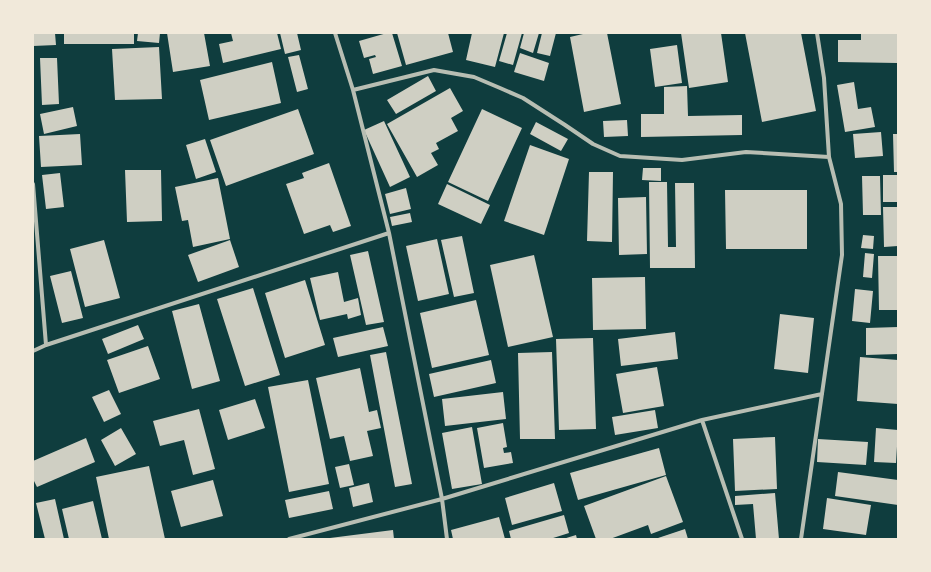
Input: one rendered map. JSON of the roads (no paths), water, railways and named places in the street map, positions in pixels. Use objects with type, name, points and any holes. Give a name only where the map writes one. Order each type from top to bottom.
[{"type":"street","points":[[335,33],[353,90],[389,233],[442,500],[447,539]]},
{"type":"street","points":[[801,539],[842,255],[841,204],[829,157],[824,78],[817,33]]},
{"type":"street","points":[[353,90],[434,70],[474,77],[500,88],[529,102],[593,144],[620,156],[682,160],[746,152],[829,157]]},
{"type":"street","points":[[33,184],[46,345]]},
{"type":"street","points":[[33,351],[46,345],[389,233]]},
{"type":"street","points":[[289,539],[442,500],[702,420],[822,394]]},
{"type":"street","points":[[702,420],[742,539]]}]
